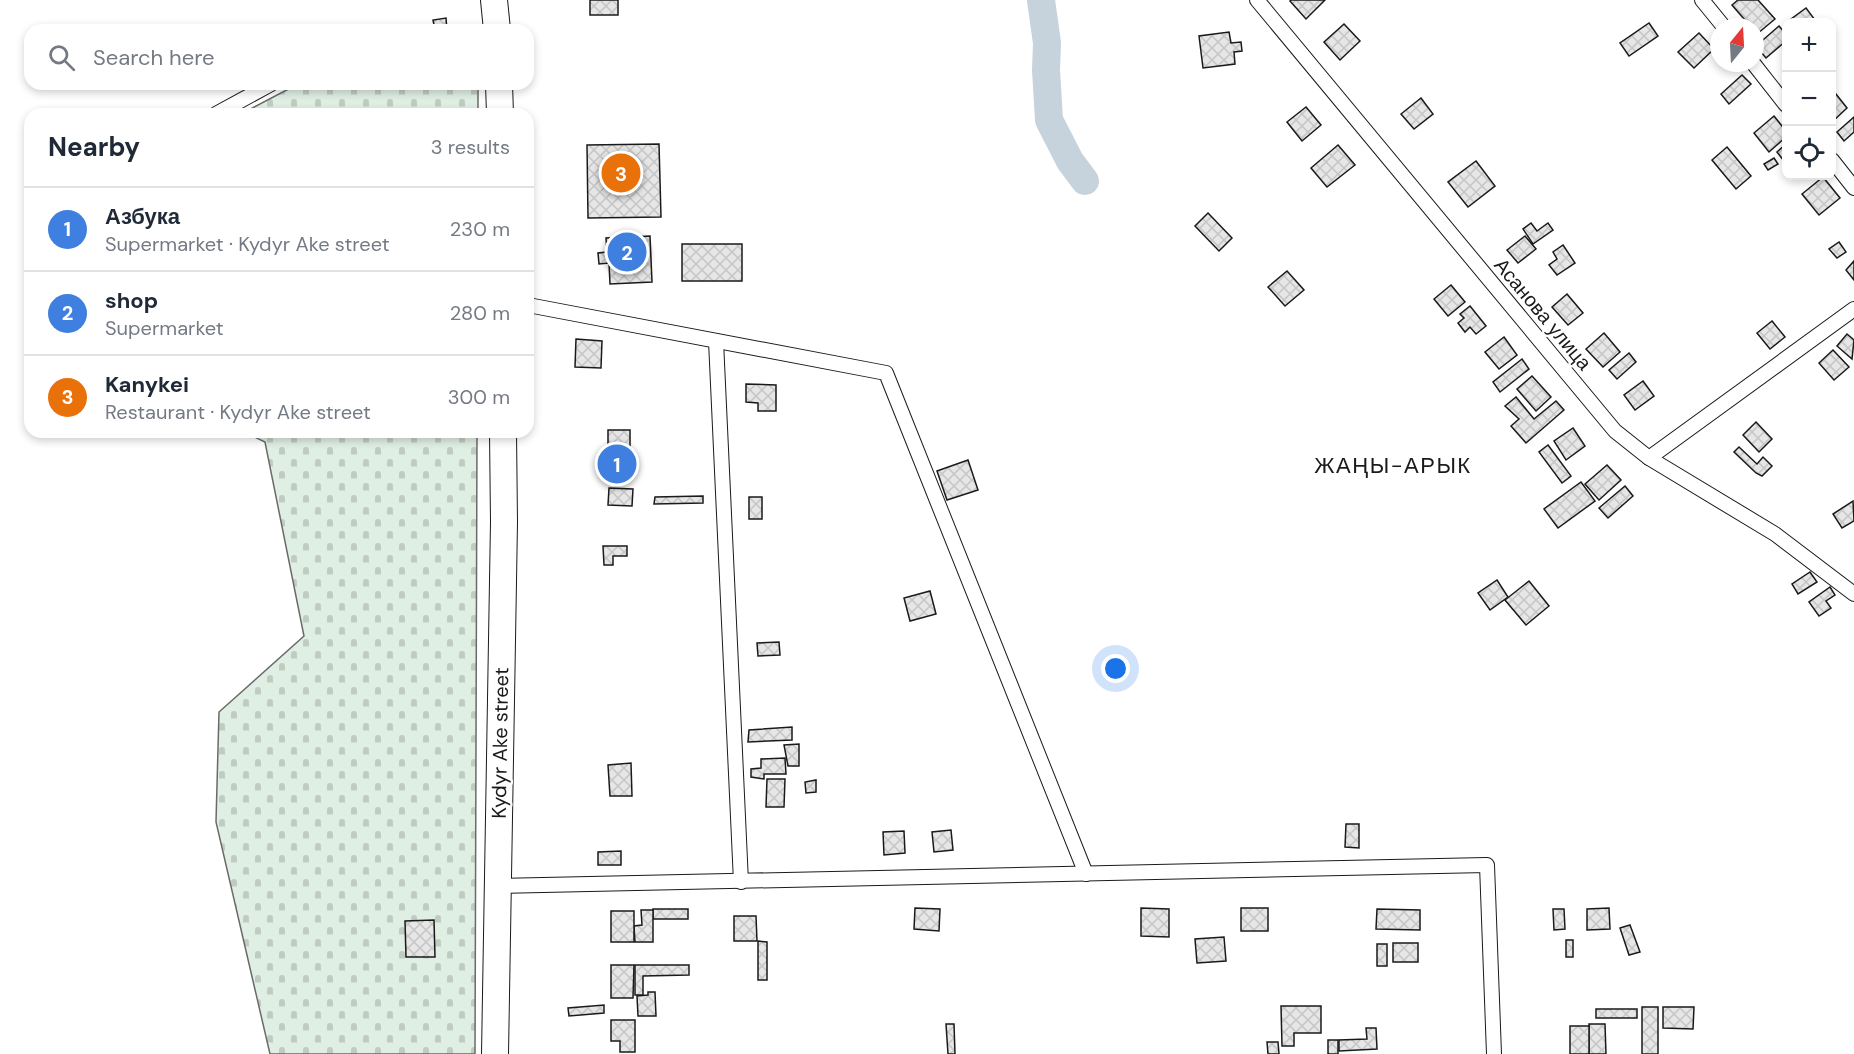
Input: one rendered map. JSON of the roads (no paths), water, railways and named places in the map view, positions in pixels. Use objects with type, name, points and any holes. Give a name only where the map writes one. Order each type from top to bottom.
[{"type":"highway","points":[[494,0],[496,24]]},
{"type":"highway","points":[[499,90],[500,108]]},
{"type":"highway","name":"Kydyr Ake street","points":[[495,1054],[503,438]]},
{"type":"street","name":"Асанова улица","points":[[1257,0],[1615,431],[1649,458],[1774,534],[1854,594]]},
{"type":"street","points":[[1702,0],[1717,18]]},
{"type":"street","points":[[1760,72],[1782,100]]},
{"type":"street","points":[[227,108],[260,90]]},
{"type":"street","points":[[1836,165],[1854,188]]},
{"type":"street","points":[[534,306],[886,374],[1086,874]]},
{"type":"street","points":[[1649,458],[1854,309]]},
{"type":"street","points":[[716,341],[741,882]]},
{"type":"street","points":[[498,886],[1487,865],[1494,1054]]},
{"type":"waterway","points":[[1041,0],[1047,43],[1049,120],[1070,161],[1085,181]]},
{"type":"place","name":"Kanykei","points":[[621,173]]},
{"type":"place","name":"shop","points":[[627,252]]},
{"type":"place","name":"Азбука","points":[[617,464]]},
{"type":"district","name":"ЖАҢЫ-АРЫК","points":[[1393,465]]}]
